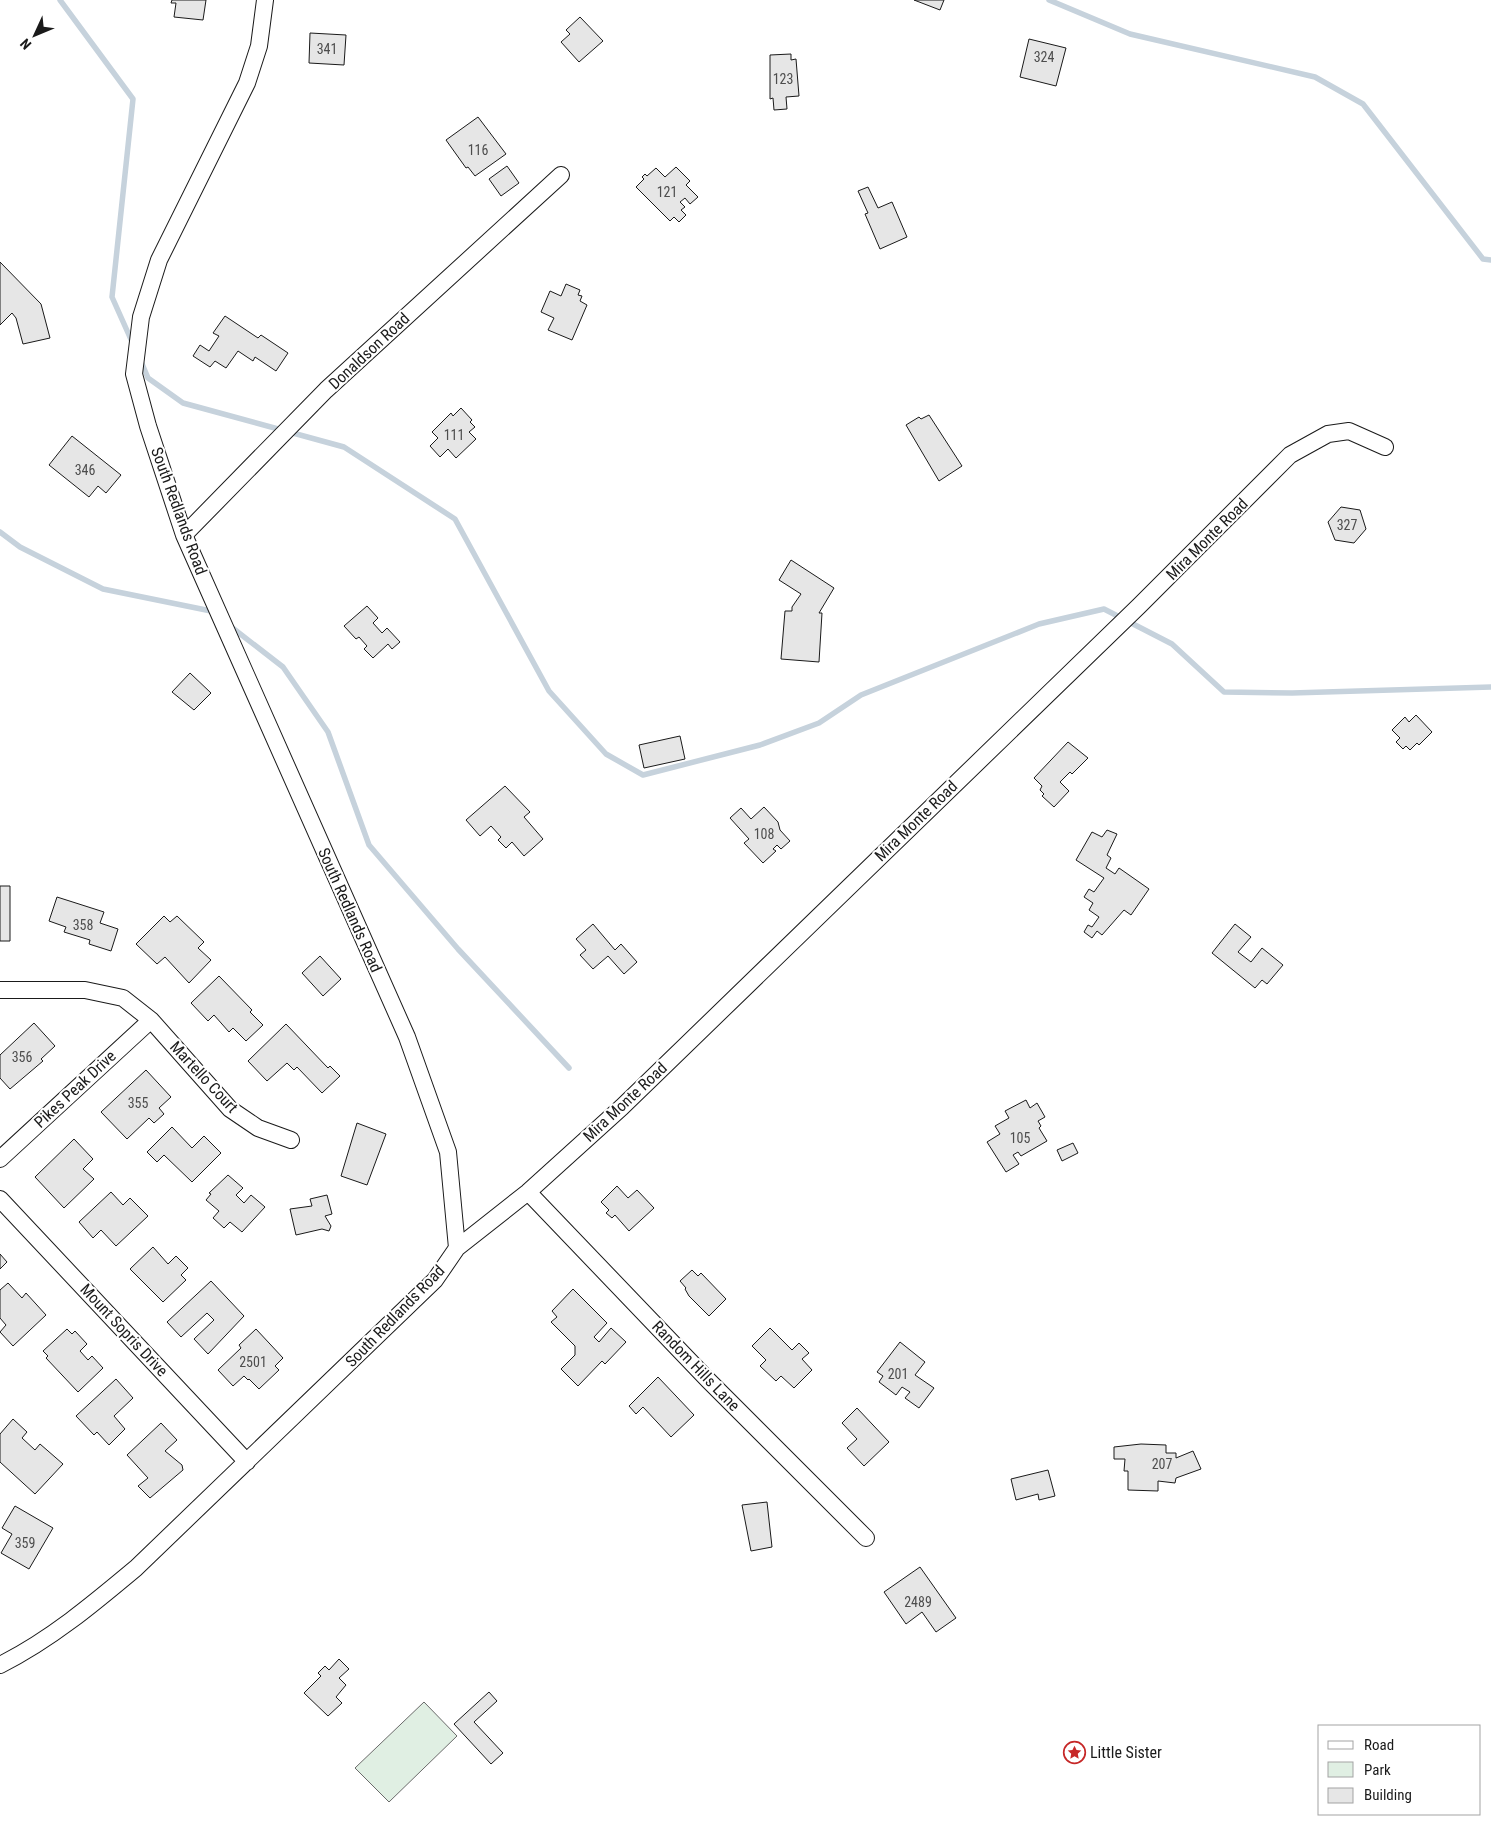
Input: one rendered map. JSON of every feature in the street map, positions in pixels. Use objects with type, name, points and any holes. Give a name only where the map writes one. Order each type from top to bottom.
[{"type":"street","name":"South Redlands Road","points":[[0,1665],[46,1638],[86,1610],[136,1568],[435,1280],[458,1248],[448,1152],[407,1037],[184,535],[148,426],[134,374],[141,317],[159,260],[247,83],[259,46],[265,0]]},
{"type":"street","name":"Donaldson Road","points":[[184,535],[326,390],[561,175]]},
{"type":"street","name":"Mira Monte Road","points":[[458,1248],[528,1192],[628,1101],[1139,606],[1290,455],[1328,434],[1349,431],[1385,447]]},
{"type":"street","name":"Martello Court","points":[[0,990],[85,990],[123,998],[151,1020],[230,1109],[258,1128],[291,1140]]},
{"type":"street","name":"Pikes Peak Drive","points":[[0,1159],[151,1020]]},
{"type":"street","name":"Random Hills Lane","points":[[528,1192],[708,1380],[866,1538]]},
{"type":"street","name":"Mount Sopris Drive","points":[[0,1199],[248,1462]]},
{"type":"green space","points":[[424,1702],[457,1736],[389,1802],[355,1768]]},
{"type":"building","points":[[172,0],[206,0],[203,20],[174,17],[176,3],[171,3]]},
{"type":"building","points":[[914,0],[944,0],[940,10]]},
{"type":"building","points":[[580,17],[603,41],[579,62],[561,42],[570,34],[566,30]]},
{"type":"building","points":[[310,33],[346,35],[344,65],[309,63]]},
{"type":"building","points":[[1029,39],[1066,48],[1056,86],[1020,77]]},
{"type":"building","points":[[791,54],[791,60],[796,59],[799,96],[786,97],[787,109],[774,110],[773,98],[770,99],[770,55]]},
{"type":"building","points":[[478,117],[506,154],[475,176],[468,167],[466,168],[446,140]]},
{"type":"building","points":[[507,166],[519,183],[501,196],[489,179]]},
{"type":"building","points":[[676,167],[690,181],[686,185],[698,197],[690,204],[685,198],[680,202],[685,207],[681,210],[686,215],[679,222],[674,217],[670,221],[636,187],[644,179],[642,177],[645,174],[647,176],[656,168],[665,177]]},
{"type":"building","points":[[868,187],[878,208],[892,202],[907,237],[880,249],[865,214],[868,213],[858,191]]},
{"type":"building","points":[[0,262],[41,304],[50,338],[23,344],[16,318],[12,313],[0,325]]},
{"type":"building","points":[[566,284],[580,290],[578,295],[582,296],[580,301],[587,305],[572,340],[548,330],[554,318],[541,312],[550,291],[561,296]]},
{"type":"building","points":[[225,316],[258,338],[261,335],[288,353],[276,371],[255,357],[253,361],[238,351],[226,368],[215,361],[210,367],[193,356],[200,345],[209,351],[219,336],[213,333]]},
{"type":"building","points":[[461,408],[472,420],[470,422],[475,427],[469,432],[476,439],[456,458],[448,449],[440,457],[430,446],[438,438],[432,432],[451,413],[453,416]]},
{"type":"building","points":[[929,415],[962,466],[939,481],[906,425],[919,417],[921,419]]},
{"type":"building","points":[[72,436],[121,475],[106,493],[98,486],[89,497],[49,465]]},
{"type":"building","points":[[1341,507],[1360,510],[1366,529],[1354,543],[1335,540],[1328,522]]},
{"type":"building","points":[[791,560],[834,588],[819,613],[822,613],[819,662],[781,659],[785,611],[792,611],[792,607],[801,594],[779,580]]},
{"type":"building","points":[[367,606],[378,618],[373,623],[382,633],[387,628],[400,642],[392,649],[388,644],[373,658],[364,649],[367,646],[359,637],[356,639],[344,626]]},
{"type":"building","points":[[190,673],[211,693],[194,710],[172,692]]},
{"type":"building","points":[[1416,715],[1432,732],[1419,745],[1417,743],[1410,750],[1406,746],[1403,749],[1396,742],[1400,738],[1392,730],[1405,717],[1409,722]]},
{"type":"building","points":[[680,736],[685,759],[644,768],[639,745]]},
{"type":"building","points":[[1068,742],[1088,758],[1072,774],[1070,772],[1060,782],[1069,791],[1054,807],[1042,796],[1044,794],[1040,790],[1042,786],[1034,778]]},
{"type":"building","points":[[505,786],[530,812],[524,817],[543,839],[524,856],[512,842],[506,848],[498,840],[501,837],[491,826],[480,836],[466,820]]},
{"type":"building","points":[[764,807],[778,822],[780,830],[790,841],[781,849],[777,845],[773,849],[776,851],[763,863],[744,843],[749,839],[730,818],[741,808],[751,819]]},
{"type":"building","points":[[1107,830],[1117,834],[1107,855],[1111,858],[1106,868],[1115,874],[1119,868],[1149,889],[1131,915],[1124,910],[1102,935],[1097,931],[1092,938],[1084,932],[1088,925],[1092,927],[1099,917],[1089,910],[1093,903],[1084,897],[1089,889],[1094,892],[1104,878],[1076,860],[1092,832],[1102,837]]},
{"type":"building","points":[[0,886],[10,886],[10,941],[0,941]]},
{"type":"building","points":[[57,897],[104,912],[100,923],[118,929],[111,951],[89,944],[90,940],[64,932],[66,927],[49,921]]},
{"type":"building","points":[[164,916],[170,922],[177,916],[204,942],[198,948],[211,960],[189,983],[165,957],[157,964],[136,944]]},
{"type":"building","points":[[593,924],[615,950],[621,944],[637,962],[624,974],[608,956],[593,969],[580,955],[586,950],[576,939]]},
{"type":"building","points":[[1235,924],[1251,937],[1238,952],[1251,962],[1262,948],[1283,965],[1267,984],[1262,980],[1255,988],[1212,953]]},
{"type":"building","points":[[320,956],[341,979],[323,996],[302,973]]},
{"type":"building","points":[[219,976],[252,1010],[250,1012],[263,1025],[246,1041],[233,1028],[229,1032],[214,1015],[208,1021],[191,1003]]},
{"type":"building","points":[[34,1023],[55,1046],[41,1059],[43,1061],[10,1089],[0,1078],[0,1055]]},
{"type":"building","points":[[286,1024],[328,1068],[330,1066],[340,1076],[322,1093],[297,1067],[294,1070],[287,1063],[267,1081],[248,1061]]},
{"type":"building","points":[[146,1070],[171,1097],[159,1108],[164,1114],[154,1123],[149,1118],[127,1139],[101,1112]]},
{"type":"building","points":[[1026,1100],[1030,1108],[1037,1103],[1045,1117],[1038,1121],[1041,1126],[1039,1128],[1047,1141],[1021,1156],[1018,1152],[1013,1155],[1019,1164],[1006,1172],[987,1142],[1000,1134],[995,1126],[1009,1118],[1005,1111]]},
{"type":"building","points":[[357,1123],[386,1134],[367,1185],[341,1176]]},
{"type":"building","points":[[172,1127],[192,1148],[204,1136],[221,1153],[192,1182],[164,1155],[157,1162],[147,1152]]},
{"type":"building","points":[[74,1139],[93,1159],[83,1169],[94,1179],[64,1208],[35,1177]]},
{"type":"building","points":[[1073,1143],[1078,1153],[1062,1161],[1057,1150]]},
{"type":"building","points":[[228,1175],[243,1188],[236,1195],[244,1203],[251,1195],[265,1207],[242,1232],[230,1222],[224,1228],[213,1218],[219,1211],[206,1200],[211,1194],[209,1193]]},
{"type":"building","points":[[617,1186],[628,1198],[637,1190],[654,1208],[629,1231],[615,1215],[612,1218],[606,1213],[609,1210],[601,1202]]},
{"type":"building","points":[[111,1192],[123,1205],[130,1198],[148,1216],[116,1246],[101,1230],[93,1238],[79,1222]]},
{"type":"building","points":[[327,1195],[332,1214],[325,1216],[331,1226],[329,1231],[322,1229],[296,1235],[290,1209],[312,1206],[310,1199]]},
{"type":"building","points":[[153,1247],[168,1264],[176,1256],[188,1268],[181,1275],[186,1280],[163,1302],[130,1269]]},
{"type":"building","points":[[0,1254],[7,1262],[0,1269]]},
{"type":"building","points":[[692,1270],[698,1276],[701,1273],[726,1299],[709,1316],[689,1296],[686,1288],[680,1281]]},
{"type":"building","points":[[211,1281],[244,1316],[208,1354],[194,1339],[214,1320],[207,1313],[181,1337],[167,1322]]},
{"type":"building","points":[[8,1283],[22,1298],[26,1293],[46,1315],[13,1346],[0,1332],[6,1325],[0,1318],[0,1290]]},
{"type":"building","points":[[573,1289],[607,1323],[594,1337],[599,1342],[611,1328],[626,1342],[605,1364],[602,1361],[578,1386],[561,1369],[575,1355],[575,1346],[551,1322],[557,1317],[552,1311]]},
{"type":"building","points":[[770,1328],[792,1350],[799,1343],[809,1353],[802,1359],[812,1370],[794,1388],[781,1376],[776,1381],[760,1366],[766,1360],[752,1346]]},
{"type":"building","points":[[67,1329],[72,1334],[75,1331],[87,1344],[80,1351],[88,1360],[92,1356],[103,1368],[78,1392],[46,1358],[48,1356],[43,1351]]},
{"type":"building","points":[[256,1329],[283,1358],[275,1366],[279,1370],[259,1389],[244,1376],[233,1386],[218,1370],[241,1348],[239,1345]]},
{"type":"building","points":[[900,1342],[925,1362],[915,1375],[934,1388],[919,1408],[905,1398],[910,1392],[902,1387],[896,1395],[879,1382],[883,1376],[877,1372]]},
{"type":"building","points":[[658,1377],[694,1415],[671,1437],[643,1407],[636,1414],[629,1406]]},
{"type":"building","points":[[116,1379],[133,1398],[114,1416],[125,1429],[109,1445],[97,1432],[94,1435],[76,1416]]},
{"type":"building","points":[[857,1408],[889,1442],[864,1466],[847,1448],[857,1439],[842,1423]]},
{"type":"building","points":[[13,1419],[27,1432],[22,1438],[35,1450],[40,1444],[63,1464],[35,1494],[0,1462],[0,1434]]},
{"type":"building","points":[[161,1423],[177,1440],[165,1451],[182,1465],[183,1470],[150,1498],[138,1486],[148,1478],[127,1455]]},
{"type":"building","points":[[1141,1444],[1166,1445],[1166,1453],[1176,1453],[1176,1458],[1193,1451],[1201,1469],[1176,1478],[1175,1483],[1158,1481],[1158,1491],[1128,1490],[1128,1471],[1124,1471],[1125,1459],[1114,1459],[1114,1447]]},
{"type":"building","points":[[1048,1470],[1055,1496],[1039,1500],[1038,1494],[1016,1500],[1011,1479]]},
{"type":"building","points":[[767,1502],[772,1547],[751,1551],[742,1505]]},
{"type":"building","points":[[15,1506],[53,1528],[29,1569],[1,1553],[12,1534],[2,1528]]},
{"type":"building","points":[[920,1567],[956,1618],[936,1632],[922,1612],[906,1624],[884,1592]]},
{"type":"building","points":[[339,1659],[349,1669],[339,1678],[346,1685],[336,1697],[342,1703],[328,1716],[304,1693],[321,1676],[318,1673],[325,1666],[329,1670]]},
{"type":"building","points":[[489,1692],[497,1701],[474,1722],[503,1753],[491,1764],[454,1724]]},
{"type":"waterway","points":[[60,0],[133,99],[112,297],[133,344]]},
{"type":"waterway","points":[[1049,0],[1130,34],[1315,77],[1363,104],[1483,259],[1491,260]]},
{"type":"waterway","points":[[140,359],[148,378],[183,403],[344,447],[455,519],[549,691],[606,754],[643,775],[760,745],[819,723],[861,695],[1039,624],[1104,609],[1172,644],[1224,692],[1292,693],[1491,687]]},
{"type":"waterway","points":[[0,532],[20,547],[103,589],[211,611],[215,614]]},
{"type":"waterway","points":[[230,626],[283,667],[328,732],[369,845],[458,949],[569,1068]]},
{"type":"place","name":"Little Sister","points":[[1074,1752]]}]
